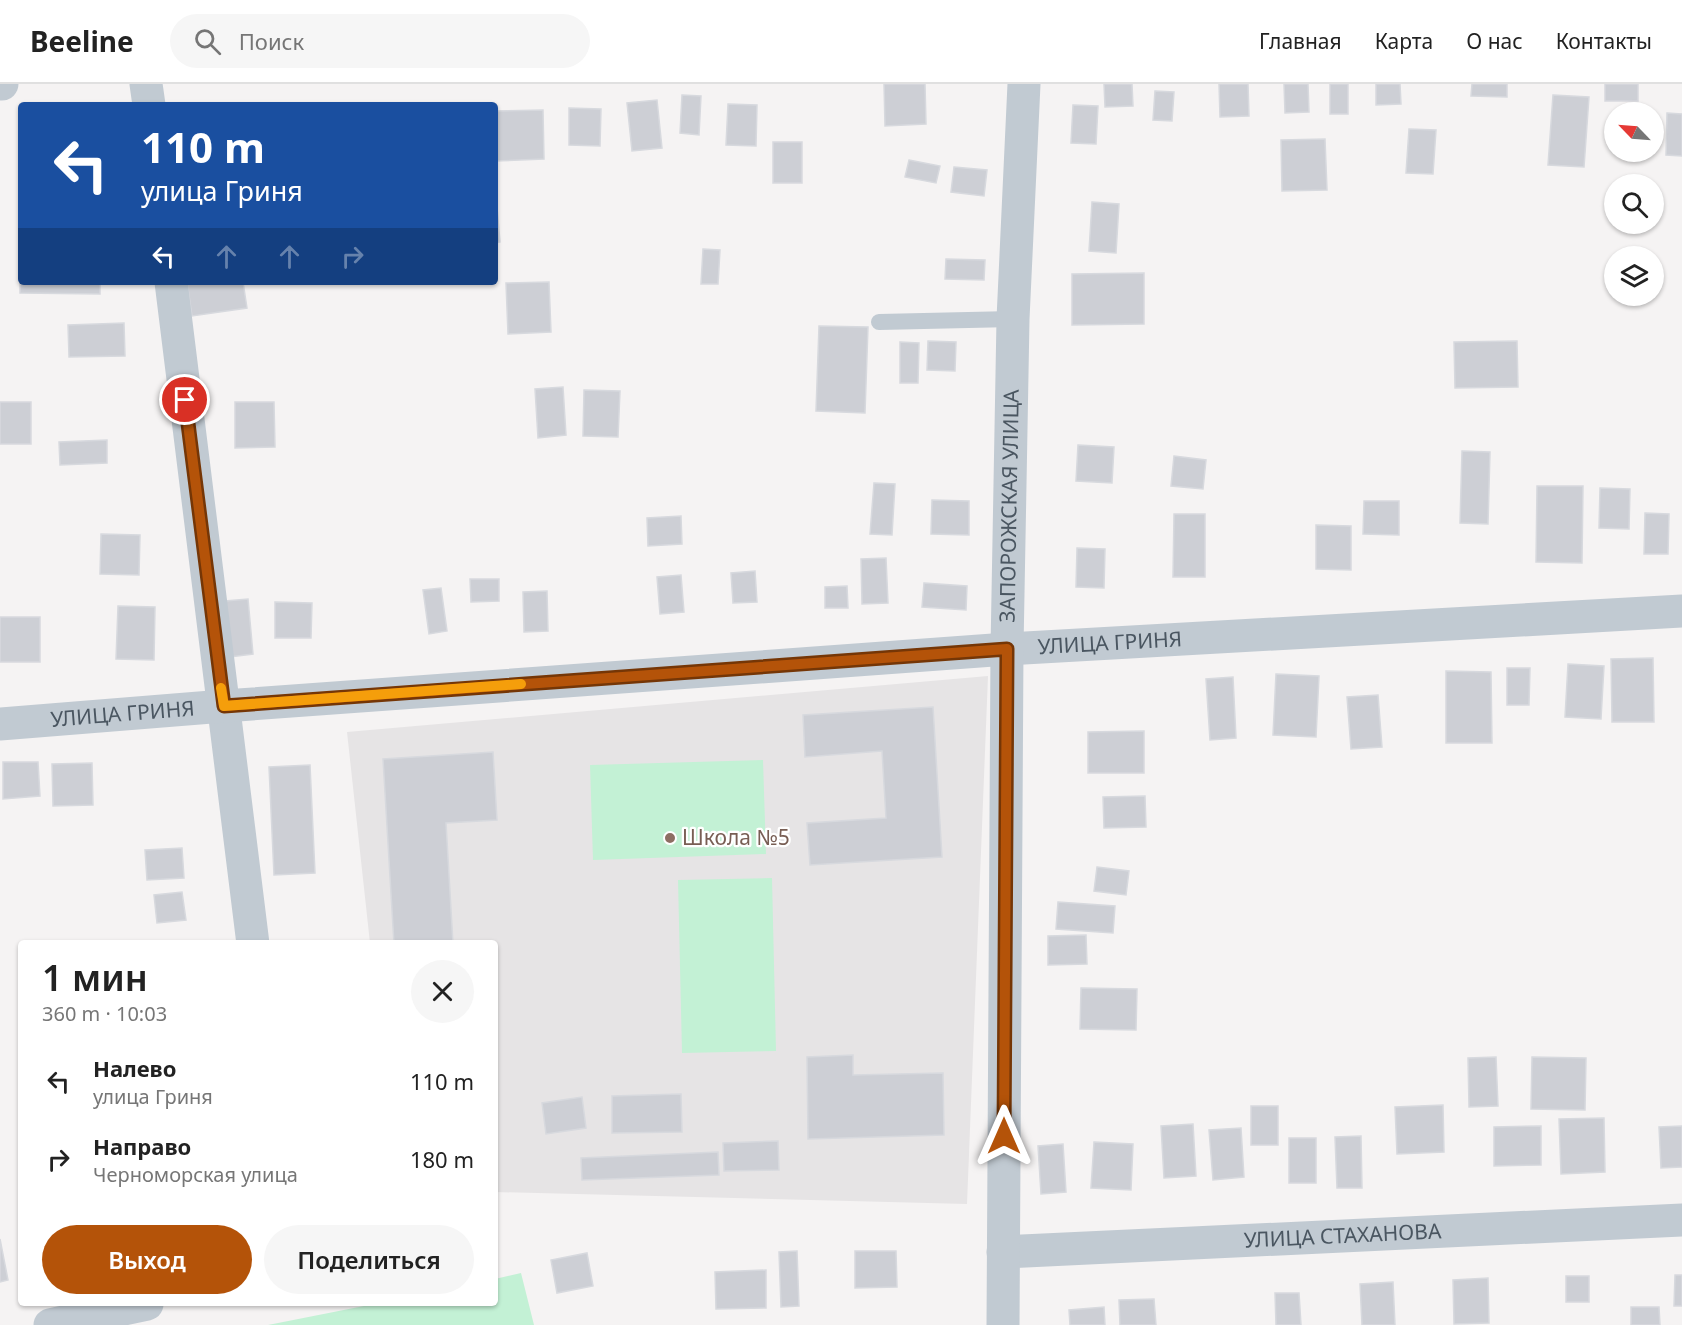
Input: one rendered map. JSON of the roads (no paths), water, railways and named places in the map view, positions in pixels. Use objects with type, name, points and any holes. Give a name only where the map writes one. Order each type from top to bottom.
[{"type":"street","points":[[146,84],[149,102]]},
{"type":"street","name":"ЗАПОРОЖСКАЯ УЛИЦА","points":[[1003,1325],[1007,649],[1013,319],[1024,84]]},
{"type":"street","points":[[171,285],[253,940]]},
{"type":"street","name":"УЛИЦА ГРИНЯ","points":[[0,724],[1007,649],[1682,611]]},
{"type":"street","name":"УЛИЦА СТАХАНОВА","points":[[1003,1252],[1682,1220]]},
{"type":"street","points":[[50,1325],[138,1306]]},
{"type":"lane","points":[[879,322],[1013,319]]},
{"type":"place","name":"Школа №5","points":[[670,838]]}]
